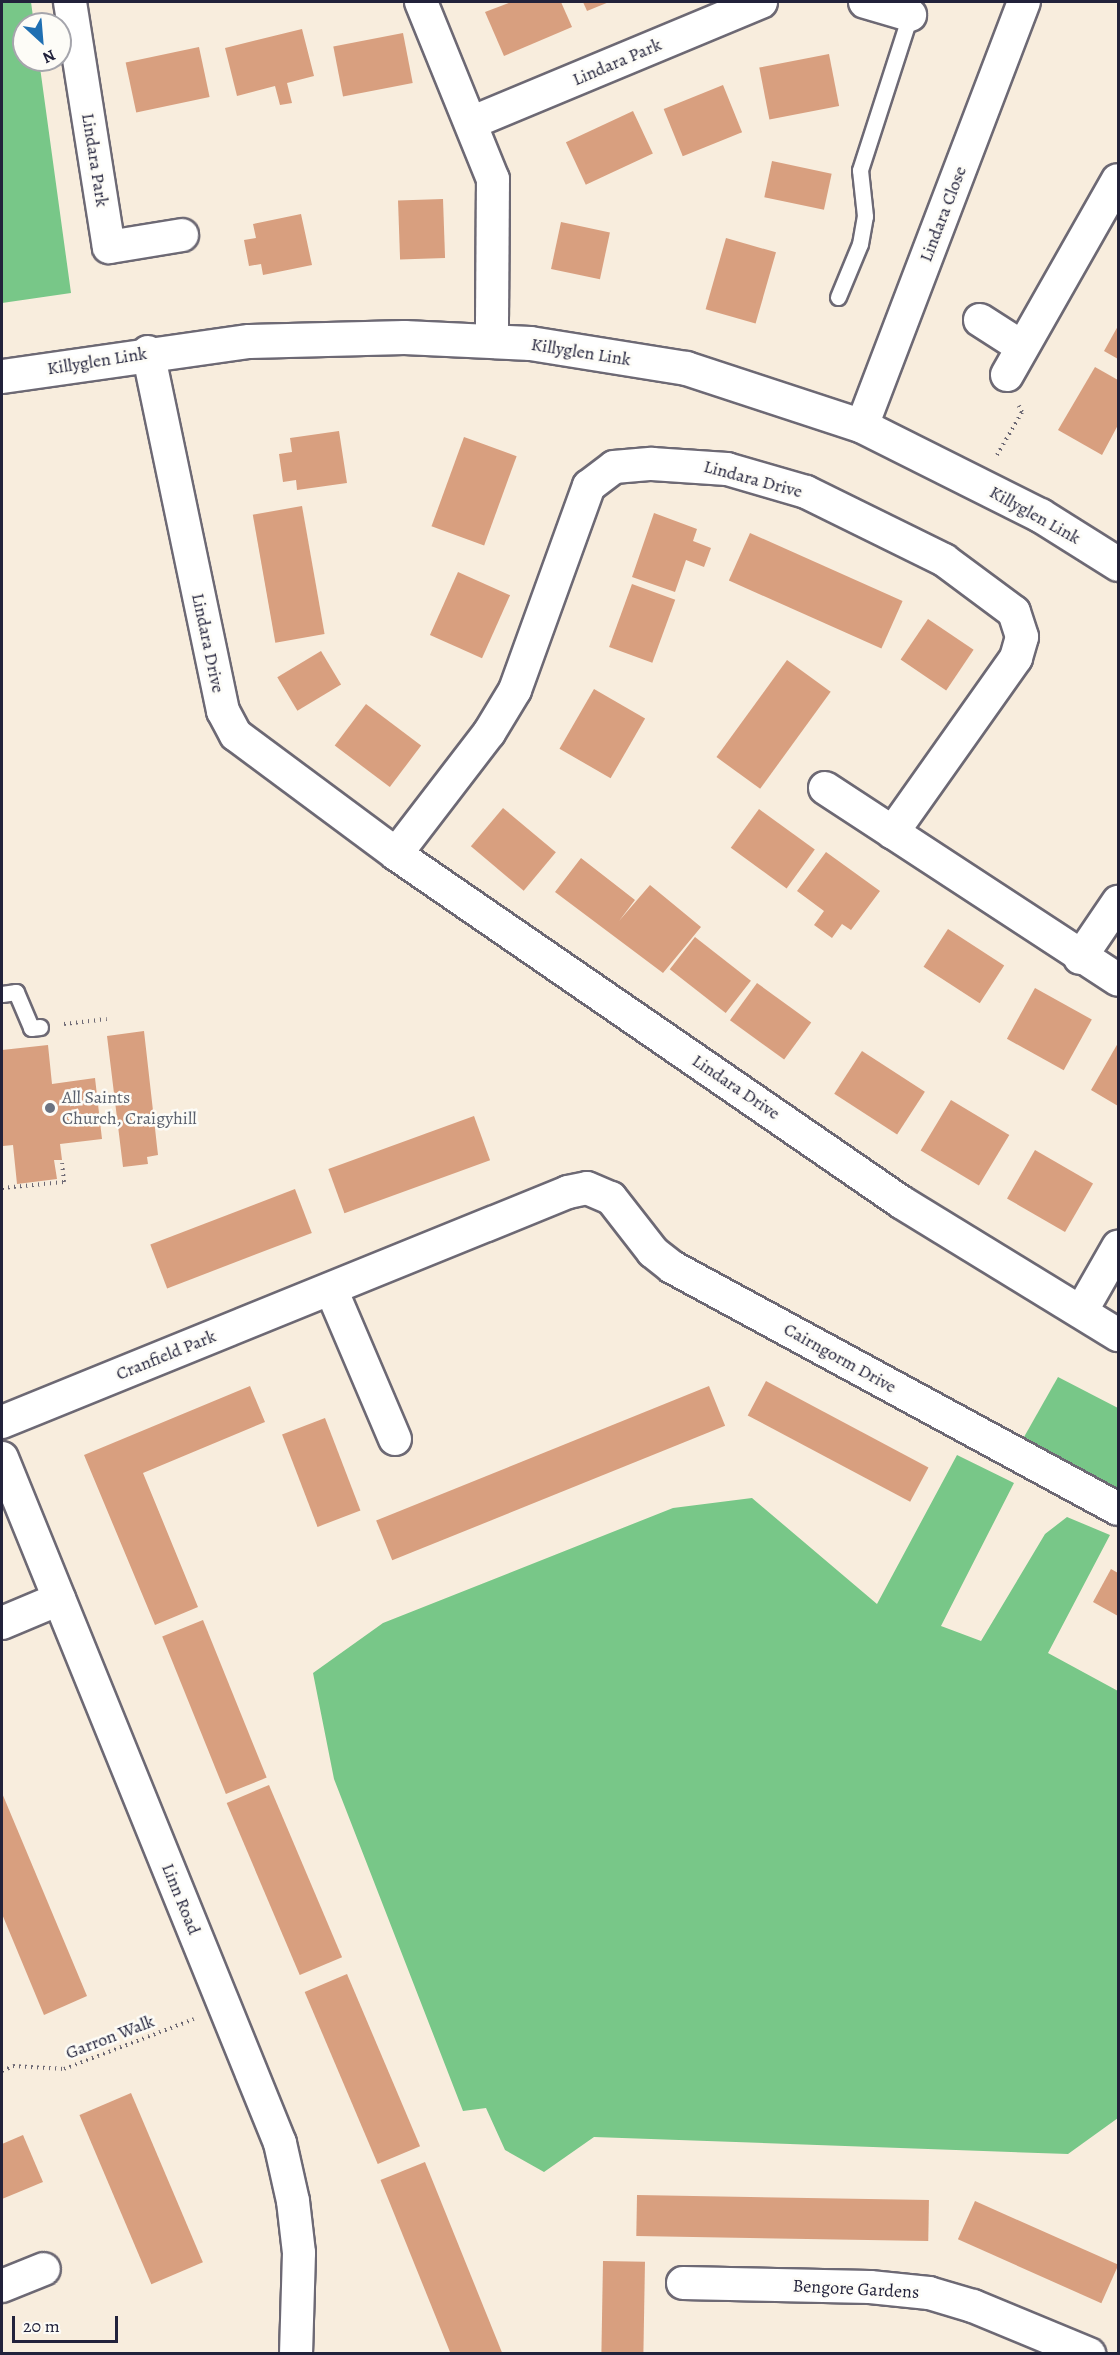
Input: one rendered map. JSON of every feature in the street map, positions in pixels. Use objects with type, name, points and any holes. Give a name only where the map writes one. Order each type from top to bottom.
[{"type":"street","name":"Lindara Park","points":[[70,2],[109,247],[182,235]]},
{"type":"street","points":[[421,2],[494,179],[492,340]]},
{"type":"street","name":"Lindara Park","points":[[472,122],[761,2]]},
{"type":"street","points":[[865,2],[910,15]]},
{"type":"street","name":"Lindara Close","points":[[862,426],[1024,2]]},
{"type":"street","points":[[1008,375],[1022,346],[1119,180]]},
{"type":"street","points":[[980,320],[1022,346]]},
{"type":"street","name":"Killyglen Link","points":[[2,376],[148,352],[249,340],[404,337],[492,340],[686,368],[862,426],[1040,515],[1119,564]]},
{"type":"street","name":"Lindara Drive","points":[[148,352],[225,719],[241,739],[396,854],[901,1202],[1082,1310],[1119,1335]]},
{"type":"street","name":"Lindara Drive","points":[[396,854],[489,733],[515,690],[589,486],[614,467],[652,464],[727,469],[806,492],[944,560],[1014,612],[1022,637],[1016,658],[892,832]]},
{"type":"street","points":[[825,788],[1080,958],[1119,980]]},
{"type":"street","points":[[1080,958],[1119,902]]},
{"type":"street","name":"Cranfield Park","points":[[2,1422],[582,1188]]},
{"type":"street","name":"Cairngorm Drive","points":[[582,1188],[598,1190],[611,1198],[653,1252],[672,1267],[1119,1509]]},
{"type":"street","points":[[1082,1310],[1119,1247]]},
{"type":"street","points":[[331,1289],[395,1439]]},
{"type":"street","name":"Linn Road","points":[[2,1458],[280,2143],[293,2201],[300,2296],[296,2354]]},
{"type":"street","points":[[2,1623],[59,1599]]},
{"type":"street","points":[[2,2286],[44,2269]]},
{"type":"street","name":"Bengore Gardens","points":[[683,2283],[878,2287],[929,2293],[973,2306],[1089,2354]]},
{"type":"lane","points":[[838,297],[861,244],[865,216],[860,170],[910,15]]},
{"type":"lane","points":[[2,994],[16,992],[31,1028],[40,1027]]},
{"type":"path","points":[[980,485],[1022,412],[1008,375]]},
{"type":"path","points":[[40,1027],[107,1019]]},
{"type":"path","points":[[2,1188],[64,1182],[62,1163]]},
{"type":"path","name":"Garron Walk","points":[[2,2071],[14,2066],[64,2069],[225,2007]]},
{"type":"green space","points":[[2,2],[31,2],[32,12],[12,12],[12,72],[41,72],[71,293],[2,303]]},
{"type":"green space","points":[[1058,1377],[1118,1408],[1118,1491],[1024,1437]]},
{"type":"green space","points":[[957,1455],[1014,1483],[941,1626],[981,1641],[1045,1534],[1067,1517],[1110,1535],[1048,1653],[1118,1691],[1118,2118],[1068,2154],[594,2137],[544,2172],[505,2150],[486,2108],[463,2111],[334,1779],[313,1673],[383,1623],[673,1508],[752,1498],[877,1604]]},
{"type":"building","points":[[511,2],[561,2],[572,27],[504,56],[485,12]]},
{"type":"building","points":[[583,2],[609,2],[587,11]]},
{"type":"building","points":[[302,29],[314,76],[287,83],[292,103],[280,105],[275,86],[237,96],[225,48]]},
{"type":"building","points":[[403,33],[413,83],[343,97],[333,47]]},
{"type":"building","points":[[199,47],[210,97],[136,112],[126,63]]},
{"type":"building","points":[[829,54],[839,106],[769,120],[759,68]]},
{"type":"building","points":[[723,85],[742,132],[683,156],[664,109]]},
{"type":"building","points":[[633,111],[653,154],[586,185],[566,142]]},
{"type":"building","points":[[772,161],[832,174],[824,210],[764,197]]},
{"type":"building","points":[[443,199],[445,258],[400,260],[398,201]]},
{"type":"building","points":[[301,214],[312,265],[263,275],[261,264],[249,266],[244,240],[256,238],[253,224]]},
{"type":"building","points":[[561,222],[610,232],[600,279],[551,269]]},
{"type":"building","points":[[726,238],[776,252],[756,323],[706,309]]},
{"type":"building","points":[[1118,326],[1118,359],[1104,351]]},
{"type":"building","points":[[1095,367],[1118,380],[1118,425],[1102,455],[1058,430]]},
{"type":"building","points":[[339,431],[347,483],[297,490],[296,480],[283,482],[279,454],[292,452],[290,438]]},
{"type":"building","points":[[464,437],[517,456],[484,545],[432,526]]},
{"type":"building","points":[[302,506],[325,634],[275,643],[253,515]]},
{"type":"building","points":[[654,513],[697,529],[693,541],[711,548],[704,567],[686,560],[675,592],[632,577]]},
{"type":"building","points":[[750,533],[903,601],[881,648],[729,581]]},
{"type":"building","points":[[458,572],[510,595],[482,658],[430,635]]},
{"type":"building","points":[[632,584],[675,600],[652,663],[609,647]]},
{"type":"building","points":[[928,619],[974,650],[946,690],[901,660]]},
{"type":"building","points":[[321,651],[341,684],[297,711],[277,677]]},
{"type":"building","points":[[787,660],[831,692],[760,789],[716,757]]},
{"type":"building","points":[[594,689],[645,718],[611,778],[560,749]]},
{"type":"building","points":[[366,704],[421,746],[390,787],[335,746]]},
{"type":"building","points":[[503,808],[556,852],[524,891],[471,846]]},
{"type":"building","points":[[759,809],[815,850],[787,888],[731,848]]},
{"type":"building","points":[[826,852],[880,891],[851,930],[842,924],[832,938],[814,925],[824,911],[797,891]]},
{"type":"building","points":[[581,858],[635,900],[619,921],[650,885],[701,927],[663,973],[555,892]]},
{"type":"building","points":[[948,929],[1004,965],[980,1003],[923,967]]},
{"type":"building","points":[[695,937],[751,981],[726,1013],[670,969]]},
{"type":"building","points":[[757,983],[811,1022],[784,1060],[730,1020]]},
{"type":"building","points":[[1035,988],[1092,1020],[1064,1070],[1007,1039]]},
{"type":"building","points":[[144,1031],[158,1155],[147,1157],[148,1164],[123,1167],[107,1036]]},
{"type":"building","points":[[1118,1043],[1118,1106],[1091,1090]]},
{"type":"building","name":"All Saints Church, Craigyhill","points":[[48,1045],[52,1084],[95,1078],[102,1139],[60,1144],[62,1160],[54,1160],[57,1179],[17,1184],[13,1145],[3,1146],[2,1050]]},
{"type":"building","points":[[862,1051],[925,1092],[897,1135],[834,1094]]},
{"type":"building","points":[[951,1100],[1009,1135],[979,1186],[921,1151]]},
{"type":"building","points":[[474,1116],[490,1160],[344,1213],[328,1169]]},
{"type":"building","points":[[1035,1150],[1093,1184],[1065,1232],[1007,1198]]},
{"type":"building","points":[[295,1189],[312,1233],[167,1288],[150,1245]]},
{"type":"building","points":[[766,1381],[928,1467],[910,1502],[748,1415]]},
{"type":"building","points":[[250,1386],[265,1422],[143,1473],[198,1607],[155,1625],[84,1455]]},
{"type":"building","points":[[709,1386],[725,1426],[392,1560],[376,1520]]},
{"type":"building","points":[[325,1418],[360,1510],[318,1527],[282,1434]]},
{"type":"building","points":[[1111,1569],[1118,1573],[1118,1616],[1093,1602]]},
{"type":"building","points":[[203,1620],[267,1778],[226,1794],[162,1636]]},
{"type":"building","points":[[269,1785],[342,1957],[300,1975],[227,1803]]},
{"type":"building","points":[[2,1793],[87,1996],[44,2015],[2,1914]]},
{"type":"building","points":[[347,1974],[420,2146],[378,2164],[305,1992]]},
{"type":"building","points":[[131,2093],[203,2262],[151,2284],[79,2115]]},
{"type":"building","points":[[23,2135],[43,2182],[2,2199],[2,2144]]},
{"type":"building","points":[[425,2162],[503,2354],[451,2354],[380,2180]]},
{"type":"building","points":[[637,2195],[929,2200],[928,2241],[636,2236]]},
{"type":"building","points":[[975,2201],[1118,2265],[1101,2303],[958,2239]]},
{"type":"building","points":[[603,2261],[645,2262],[643,2354],[601,2354]]},
{"type":"place","name":"All Saints Church, Craigyhill","points":[[50,1108]]}]
